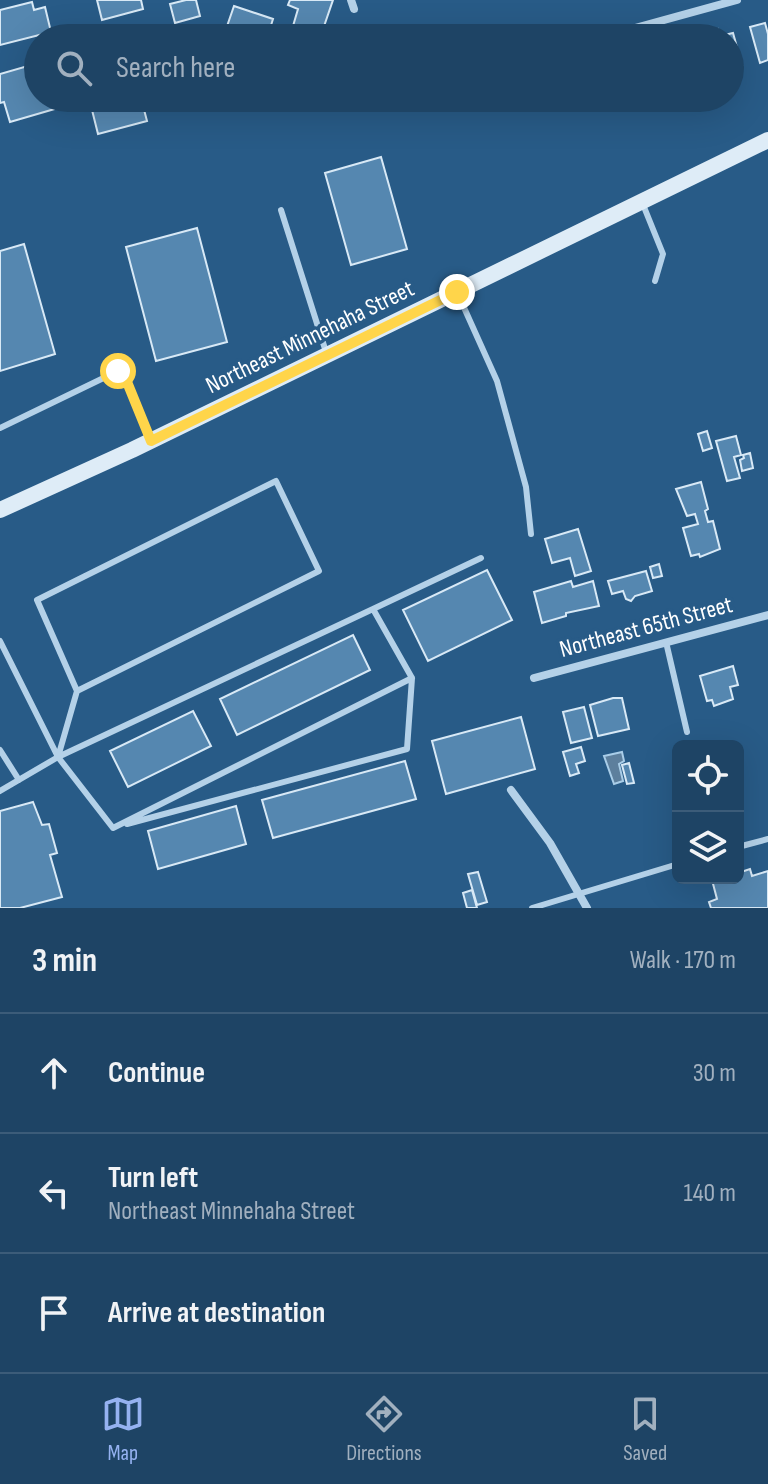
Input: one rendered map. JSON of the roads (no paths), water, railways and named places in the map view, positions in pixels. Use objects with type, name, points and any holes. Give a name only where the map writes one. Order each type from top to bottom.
[{"type":"main road","name":"Northeast Minnehaha Street","points":[[0,510],[151,441],[768,140]]},
{"type":"street","points":[[648,24],[720,2],[737,0]]},
{"type":"street","name":"Northeast 65th Street","points":[[534,678],[768,615]]},
{"type":"street","points":[[511,790],[550,843],[587,908]]},
{"type":"lane","points":[[642,202],[663,254],[655,281]]},
{"type":"lane","points":[[281,210],[327,355]]},
{"type":"lane","points":[[457,292],[497,381],[526,487],[531,534]]},
{"type":"lane","points":[[0,428],[118,371],[125,377],[151,441]]},
{"type":"lane","points":[[58,757],[77,691],[37,600],[276,481],[319,571],[77,691]]},
{"type":"lane","points":[[0,791],[58,757],[481,558]]},
{"type":"lane","points":[[113,828],[407,749],[412,678],[373,609]]},
{"type":"lane","points":[[0,641],[58,757],[113,828]]},
{"type":"lane","points":[[666,642],[687,732]]},
{"type":"lane","points":[[113,828],[412,678]]},
{"type":"lane","points":[[0,750],[19,780]]},
{"type":"lane","points":[[744,845],[768,839]]},
{"type":"lane","points":[[532,908],[672,866]]},
{"type":"water","points":[[622,752],[624,761],[619,764],[623,781],[614,784],[604,756]]}]
